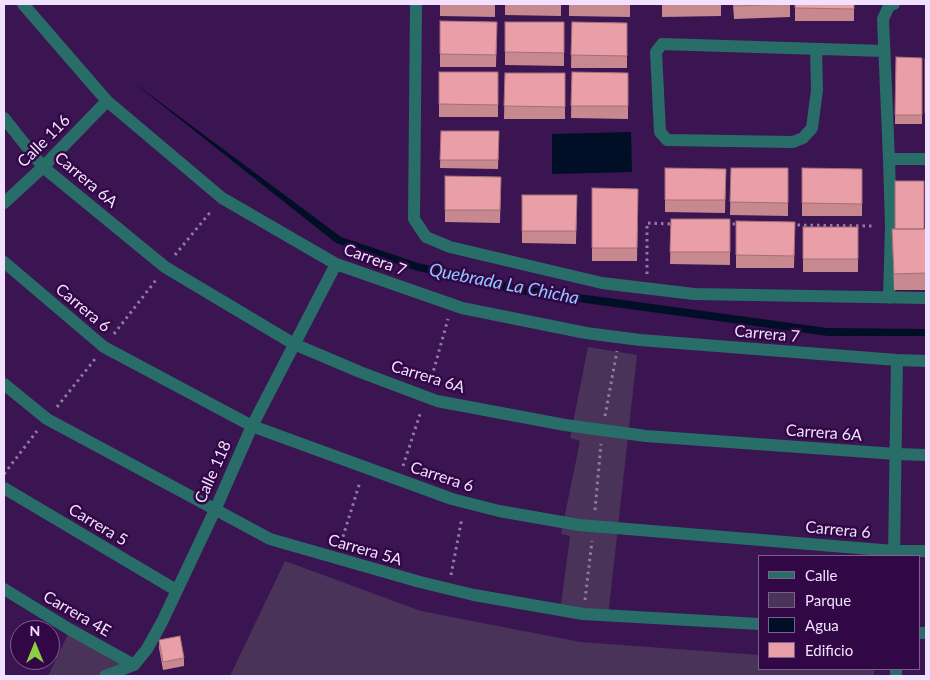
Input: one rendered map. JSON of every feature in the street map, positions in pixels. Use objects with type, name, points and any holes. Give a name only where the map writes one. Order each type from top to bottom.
[{"type":"street","name":"Carrera 7","points":[[23,4],[107,101],[222,198],[336,264],[462,308],[586,333],[619,338],[926,361]]},
{"type":"street","points":[[416,4],[414,219],[426,237],[459,250],[602,283],[694,294],[926,298]]},
{"type":"street","points":[[889,298],[891,226],[883,18],[889,6],[894,4]]},
{"type":"street","points":[[816,49],[817,90],[812,128],[803,138],[792,142],[668,140],[660,132],[656,52],[662,44],[884,51]]},
{"type":"street","name":"Calle 116","points":[[4,203],[43,167],[107,101]]},
{"type":"street","name":"Carrera 6A","points":[[4,118],[43,167],[164,267],[294,344],[360,372],[438,401],[646,436],[926,455]]},
{"type":"street","points":[[889,159],[926,159]]},
{"type":"street","name":"Carrera 6","points":[[4,262],[104,347],[252,426],[465,502],[552,521],[594,527],[894,554],[926,551]]},
{"type":"street","name":"Calle 118","points":[[134,666],[147,649],[162,622],[252,426],[336,264]]},
{"type":"street","points":[[894,554],[897,360]]},
{"type":"street","name":"Carrera 5A","points":[[4,384],[47,419],[270,539],[448,589],[583,614],[758,624]]},
{"type":"street","name":"Carrera 5","points":[[4,488],[176,590]]},
{"type":"street","name":"Carrera 4E","points":[[4,589],[134,666]]},
{"type":"street","points":[[105,676],[134,666]]},
{"type":"path","points":[[647,288],[647,223],[676,224]]},
{"type":"path","points":[[725,224],[745,224]]},
{"type":"path","points":[[784,225],[891,226]]},
{"type":"path","points":[[583,614],[594,527],[602,430],[619,338]]},
{"type":"path","points":[[336,558],[365,467]]},
{"type":"path","points":[[448,589],[465,502]]},
{"type":"green space","points":[[588,347],[637,355],[608,617],[560,612],[570,536],[561,534],[580,441],[570,438]]},
{"type":"green space","points":[[285,561],[421,611],[580,642],[758,655],[758,670],[874,670],[874,676],[230,676]]},
{"type":"green space","points":[[69,632],[122,665],[98,676],[48,676],[51,670],[60,670],[60,651]]},
{"type":"water","name":"Quebrada La Chicha","points":[[133,82],[341,237],[418,263],[521,286],[827,328],[926,329],[926,336],[828,336],[519,294],[414,270],[336,243]]},
{"type":"water","points":[[631,132],[632,172],[552,174],[552,134]]},
{"type":"building","points":[[734,4],[790,4],[734,6]]},
{"type":"building","points":[[795,4],[854,4],[854,9],[795,8]]},
{"type":"building","points":[[440,21],[497,22],[496,55],[440,54]]},
{"type":"building","points":[[505,22],[564,22],[564,53],[505,52]]},
{"type":"building","points":[[572,22],[627,23],[627,56],[571,55]]},
{"type":"building","points":[[896,57],[922,58],[922,115],[895,115]]},
{"type":"building","points":[[926,59],[926,113],[925,113]]},
{"type":"building","points":[[439,72],[498,72],[498,105],[439,104]]},
{"type":"building","points":[[572,72],[628,73],[628,106],[571,106]]},
{"type":"building","points":[[505,73],[565,73],[565,107],[504,106]]},
{"type":"building","points":[[441,131],[499,131],[498,160],[440,160]]},
{"type":"building","points":[[665,168],[726,169],[725,200],[665,200]]},
{"type":"building","points":[[731,168],[788,168],[788,203],[730,202]]},
{"type":"building","points":[[802,168],[862,169],[862,204],[802,203]]},
{"type":"building","points":[[445,176],[501,177],[500,210],[445,210]]},
{"type":"building","points":[[895,181],[924,181],[924,229],[895,229]]},
{"type":"building","points":[[592,188],[638,189],[637,248],[592,248]]},
{"type":"building","points":[[522,195],[577,195],[576,231],[522,231]]},
{"type":"building","points":[[671,219],[730,219],[730,252],[670,252]]},
{"type":"building","points":[[736,221],[795,222],[794,256],[736,255]]},
{"type":"building","points":[[803,227],[858,227],[858,259],[803,259]]},
{"type":"building","points":[[892,229],[926,229],[926,273],[894,274]]},
{"type":"building","points":[[180,636],[184,658],[163,662],[159,640]]}]
